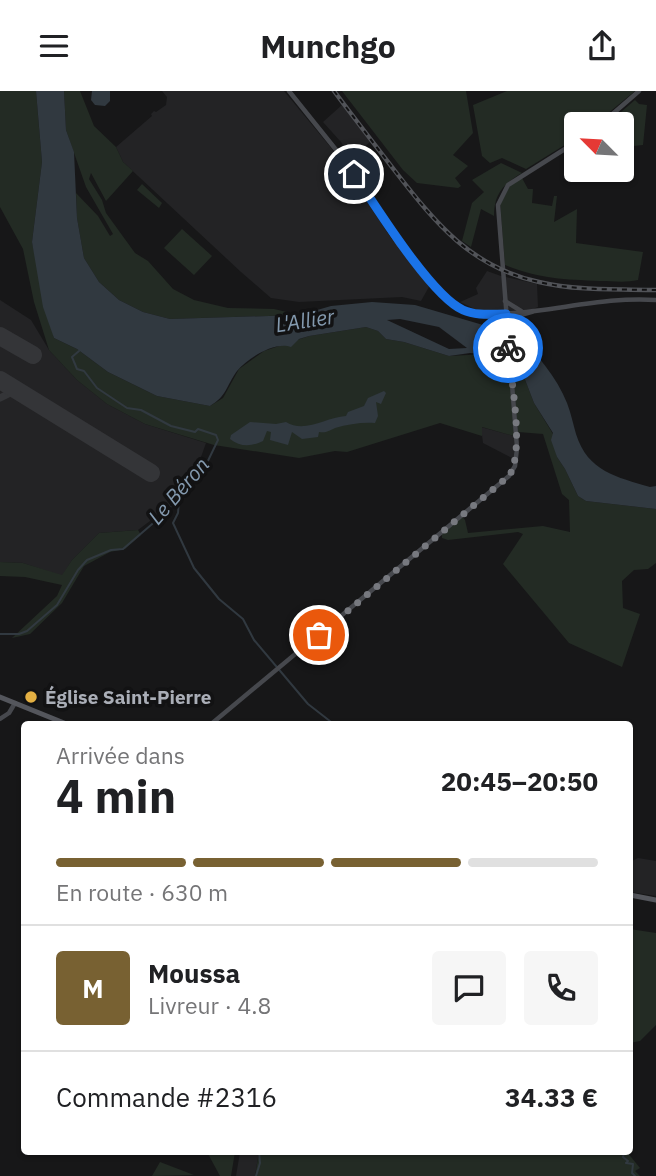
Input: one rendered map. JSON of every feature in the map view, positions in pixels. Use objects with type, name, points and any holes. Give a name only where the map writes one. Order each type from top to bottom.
[{"type":"main road","points":[[289,91],[344,160],[415,263],[450,302],[470,313],[506,316],[532,311]]},
{"type":"main road","points":[[615,112],[639,91]]},
{"type":"main road","points":[[215,721],[509,476],[517,456],[497,213],[500,198],[514,180],[564,149]]},
{"type":"main road","points":[[506,316],[626,299],[656,301]]},
{"type":"main road","points":[[505,300],[518,310],[526,312]]},
{"type":"main road","points":[[0,699],[52,721]]},
{"type":"main road","points":[[12,705],[59,721]]},
{"type":"main road","points":[[0,719],[12,705]]},
{"type":"main road","points":[[633,895],[656,899]]},
{"type":"shaded area","points":[[0,91],[36,91],[42,162],[32,242],[54,338],[77,349],[108,372],[157,396],[210,406],[223,398],[239,369],[264,351],[309,336],[366,327],[378,331],[386,339],[449,356],[487,354],[509,364],[514,436],[482,427],[482,436],[440,423],[347,452],[335,451],[299,458],[214,445],[145,424],[107,404],[77,380],[49,350],[34,302],[23,249],[0,207]]},
{"type":"shaded area","points":[[64,91],[80,91],[94,126],[116,147],[123,162],[133,171],[106,201],[91,173],[89,179],[102,200],[106,213],[135,253],[148,261],[173,289],[194,300],[228,308],[274,309],[300,315],[170,319],[143,312],[119,300],[99,282],[84,258],[76,193],[98,216],[110,236],[113,234],[86,187],[66,130]]},
{"type":"shaded area","points":[[162,91],[284,91],[332,149],[391,238],[430,285],[421,301],[402,297],[299,302],[271,298],[123,162],[116,147],[152,116],[154,111],[166,105],[167,97]]},
{"type":"shaded area","points":[[342,91],[466,91],[473,133],[453,155],[468,166],[455,178],[461,186],[458,188],[417,183],[403,170]]},
{"type":"shaded area","points":[[507,91],[635,91],[610,112],[564,112],[564,145],[526,169],[502,158],[490,163],[482,156],[473,105]]},
{"type":"shaded area","points":[[635,100],[639,104],[647,105],[643,145],[634,146],[634,112],[621,112]]},
{"type":"shaded area","points":[[342,105],[370,142],[361,150],[369,161],[373,158],[382,170],[365,182],[341,142],[323,122]]},
{"type":"shaded area","points":[[501,163],[522,173],[501,190],[494,216],[481,209],[471,247],[462,241],[472,203],[484,192],[472,180]]},
{"type":"shaded area","points":[[522,178],[528,189],[533,189],[532,203],[552,206],[554,196],[557,196],[554,222],[577,209],[576,243],[643,252],[638,280],[619,282],[563,279],[541,276],[505,265],[500,202],[508,188]]},
{"type":"shaded area","points":[[142,184],[162,203],[159,208],[137,190]]},
{"type":"shaded area","points":[[182,229],[212,256],[194,275],[164,248]]},
{"type":"shaded area","points":[[487,271],[537,284],[538,307],[530,310],[481,312],[460,302],[478,294],[476,288]]},
{"type":"shaded area","points":[[0,300],[31,320],[49,350],[77,380],[107,404],[145,424],[206,443],[201,457],[171,505],[138,530],[99,533],[72,560],[62,576],[23,563],[0,562]]},
{"type":"shaded area","points":[[512,364],[524,377],[534,403],[553,434],[557,457],[578,496],[586,501],[656,509],[656,563],[648,569],[634,570],[622,581],[623,608],[640,614],[622,667],[569,643],[503,564],[523,534],[518,532],[448,540],[442,538],[442,531],[461,515],[468,533],[543,526],[570,532],[569,500],[562,494],[543,434],[518,432]]},
{"type":"shaded area","points":[[481,427],[514,436],[514,459],[483,443]]},
{"type":"shaded area","points":[[138,530],[141,535],[125,549],[110,552],[84,566],[62,603],[30,634],[12,638],[57,596],[62,585],[25,577],[0,576],[0,562],[23,563],[62,575],[72,560],[99,533]]},
{"type":"shaded area","points":[[638,858],[656,861],[656,896],[633,892],[633,860]]},
{"type":"shaded area","points":[[633,929],[656,933],[656,1025],[640,1041],[633,1042]]},
{"type":"shaded area","points":[[209,1155],[234,1155],[231,1176],[220,1176]]},
{"type":"shaded area","points":[[240,1155],[258,1155],[255,1176],[236,1176]]},
{"type":"shaded area","points":[[259,1155],[629,1155],[640,1168],[635,1171],[640,1176],[255,1176]]},
{"type":"shaded area","points":[[160,1162],[194,1175],[152,1176]]},
{"type":"water","name":"L'Allier","points":[[36,91],[64,91],[66,130],[74,152],[77,218],[84,258],[99,282],[119,300],[143,312],[170,319],[300,315],[331,306],[372,302],[415,305],[518,333],[558,384],[581,447],[588,457],[615,476],[650,487],[656,486],[656,509],[586,501],[578,496],[557,457],[551,440],[553,433],[534,403],[524,377],[518,369],[487,354],[449,356],[386,339],[378,331],[366,327],[309,336],[299,339],[291,347],[277,346],[248,361],[237,371],[220,398],[210,406],[157,396],[108,372],[77,349],[54,338],[43,307],[32,242],[42,162]],"holes":[[[400,319],[439,327],[467,348],[449,349],[387,320]]]},
{"type":"water","points":[[92,91],[110,91],[110,101],[105,106],[95,105],[91,100]]},
{"type":"water","points":[[384,391],[386,393],[381,404],[376,402],[378,416],[375,423],[345,425],[319,432],[318,437],[302,439],[292,432],[288,445],[270,440],[271,432],[267,431],[263,441],[254,444],[242,445],[230,439],[231,435],[250,422],[286,422],[308,426],[346,416],[348,412],[364,406],[368,398]]},
{"type":"waterway","name":"Le Béron","points":[[0,634],[27,631],[57,605],[87,560],[111,550],[123,549],[158,519],[179,500],[204,469],[218,440],[216,435],[198,429],[195,432],[171,426],[141,410],[127,408],[97,388],[84,371],[77,369],[72,357],[79,351]]},
{"type":"waterway","points":[[179,501],[178,513],[173,523],[194,568],[219,599],[243,619],[254,640],[308,704],[330,721]]},
{"type":"waterway","points":[[256,1176],[259,1155]]},
{"type":"waterway","points":[[624,1155],[628,1161],[626,1163],[633,1164],[632,1173],[635,1176]]},
{"type":"taxiway","points":[[0,398],[10,393],[25,395]]},
{"type":"runway","points":[[0,336],[33,355]]},
{"type":"runway","points":[[0,380],[151,473]]},
{"type":"railway","points":[[334,91],[425,209],[474,254],[515,275],[553,285],[656,290]]},
{"type":"way so far","points":[[319,635],[509,476],[515,466],[517,448],[508,348]]},
{"type":"place","name":"Église Saint-Pierre","points":[[31,697]]},
{"type":"route","points":[[354,174],[415,263],[450,302],[470,313],[506,314],[508,348]]}]
